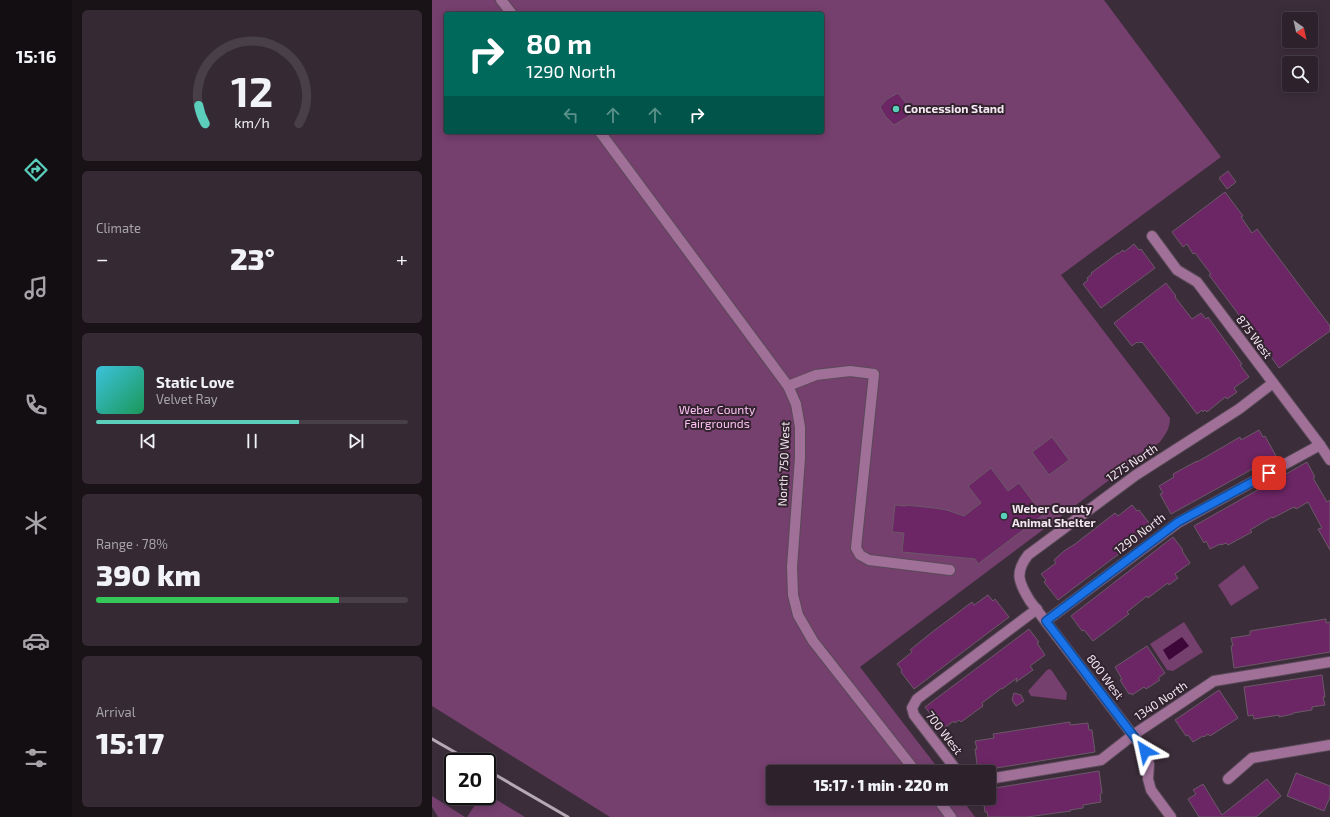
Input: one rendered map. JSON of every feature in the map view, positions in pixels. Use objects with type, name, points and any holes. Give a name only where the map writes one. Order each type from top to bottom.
[{"type":"street","points":[[501,0],[510,12]]},
{"type":"street","name":"North 750 West","points":[[601,134],[788,386],[796,404],[800,427],[800,458],[792,567],[793,595],[798,615],[813,641],[910,765]]},
{"type":"street","name":"875 West","points":[[1152,236],[1177,270],[1197,282],[1330,460]]},
{"type":"street","points":[[788,386],[816,375],[850,371],[874,374],[856,548],[860,555],[869,560],[950,570]]},
{"type":"street","name":"1275 North","points":[[1019,577],[1021,565],[1028,556],[1136,475],[1239,409],[1273,383]]},
{"type":"street","name":"1290 North","points":[[1046,621],[1178,522],[1320,445]]},
{"type":"street","name":"800 West","points":[[1019,577],[1024,590],[1037,609],[1145,751],[1149,764],[1148,779],[1151,790],[1171,817]]},
{"type":"street","name":"700 West","points":[[953,765],[914,715],[912,708],[917,699],[1037,609]]},
{"type":"street","name":"1340 North","points":[[996,778],[1101,760],[1133,736],[1214,681],[1330,662]]},
{"type":"street","points":[[1228,779],[1252,758],[1330,745]]},
{"type":"street","points":[[942,805],[951,817]]},
{"type":"green space","name":"Weber County Fairgrounds","points":[[432,0],[1104,0],[1221,157],[1061,275],[1170,418],[1167,431],[1160,442],[860,667],[936,765],[766,765],[766,805],[966,805],[975,817],[610,817],[432,706]]},
{"type":"green space","points":[[1244,565],[1259,588],[1231,606],[1218,585]]},
{"type":"green space","points":[[1184,622],[1203,652],[1173,671],[1167,670],[1150,644]]},
{"type":"green space","points":[[1050,669],[1067,693],[1066,700],[1031,696],[1028,691],[1047,670]]},
{"type":"green space","points":[[432,796],[465,817],[438,817],[432,807]]},
{"type":"green space","points":[[496,799],[525,817],[467,817],[475,805],[496,805]]},
{"type":"shaded area","points":[[1182,637],[1189,646],[1169,660],[1163,650]]},
{"type":"building","name":"Concession Stand","points":[[898,93],[912,111],[909,116],[894,125],[885,116],[880,107],[887,99]]},
{"type":"building","points":[[1228,171],[1236,182],[1227,189],[1219,178]]},
{"type":"building","points":[[1225,192],[1243,216],[1241,217],[1252,233],[1257,229],[1330,326],[1330,331],[1279,368],[1267,351],[1268,350],[1252,329],[1246,322],[1245,323],[1209,275],[1211,274],[1195,253],[1193,254],[1187,244],[1183,247],[1172,232]]},
{"type":"building","points":[[1134,244],[1139,250],[1141,249],[1155,268],[1101,308],[1083,284],[1088,280],[1087,278],[1092,274],[1091,273],[1118,253],[1123,250],[1124,252]]},
{"type":"building","points":[[1166,283],[1192,319],[1201,313],[1206,319],[1208,317],[1242,364],[1240,365],[1249,377],[1234,388],[1237,392],[1227,399],[1226,397],[1224,398],[1207,412],[1205,410],[1203,412],[1202,410],[1197,414],[1142,342],[1137,342],[1132,346],[1114,323]]},
{"type":"building","points":[[1259,430],[1263,437],[1265,436],[1276,456],[1171,514],[1160,494],[1163,493],[1159,486],[1174,477],[1173,474],[1240,437],[1241,440]]},
{"type":"building","points":[[1052,437],[1069,460],[1049,475],[1032,452]]},
{"type":"building","points":[[1307,462],[1315,477],[1313,478],[1327,502],[1330,500],[1330,550],[1318,529],[1322,528],[1308,502],[1296,509],[1295,507],[1292,508],[1273,518],[1272,517],[1250,530],[1252,532],[1228,545],[1226,543],[1220,544],[1210,549],[1206,541],[1204,543],[1194,526]]},
{"type":"building","name":"Weber County Animal Shelter","points":[[991,468],[1008,491],[1019,483],[1043,515],[978,564],[975,559],[902,552],[904,533],[892,532],[895,505],[947,510],[964,516],[981,503],[968,486]]},
{"type":"building","points":[[1132,505],[1137,511],[1139,510],[1153,528],[1058,600],[1044,582],[1046,580],[1041,574],[1056,563],[1054,560],[1064,551],[1115,513],[1118,516]]},
{"type":"building","points":[[1173,537],[1183,550],[1182,551],[1190,563],[1175,574],[1178,578],[1169,585],[1168,583],[1165,585],[1148,598],[1147,596],[1127,612],[1129,614],[1093,641],[1084,630],[1082,631],[1071,616]]},
{"type":"building","points":[[988,595],[993,601],[995,599],[1009,617],[914,689],[897,664],[912,652],[910,650],[931,633],[972,602],[974,605]]},
{"type":"building","points":[[1326,619],[1326,623],[1330,622],[1330,652],[1234,668],[1231,638],[1250,635],[1250,631]]},
{"type":"building","points":[[1029,629],[1039,642],[1037,643],[1045,655],[1030,666],[1033,670],[1016,682],[1017,678],[1002,688],[982,703],[983,706],[961,722],[959,720],[955,723],[954,721],[944,728],[939,721],[937,722],[925,707]]},
{"type":"building","points":[[1147,646],[1165,673],[1158,678],[1160,680],[1146,689],[1144,687],[1132,695],[1131,693],[1129,694],[1120,680],[1122,679],[1115,667]]},
{"type":"building","points":[[1322,675],[1325,705],[1312,707],[1312,710],[1279,717],[1279,715],[1254,719],[1253,715],[1248,716],[1244,687]]},
{"type":"building","points":[[1219,690],[1238,718],[1210,736],[1208,734],[1193,742],[1188,735],[1186,736],[1175,720]]},
{"type":"building","points":[[1014,693],[1021,695],[1024,701],[1016,706],[1012,700]]},
{"type":"building","points":[[1070,722],[1070,725],[1088,723],[1089,730],[1092,730],[1095,752],[996,768],[996,765],[977,765],[975,749],[977,749],[975,741],[994,738],[993,734]]},
{"type":"building","points":[[1099,771],[1102,793],[1100,794],[1101,802],[1083,805],[1083,808],[1070,810],[1071,811],[1027,817],[988,817],[987,812],[985,812],[984,805],[996,805],[996,788]]},
{"type":"building","points":[[1296,773],[1330,786],[1330,797],[1324,811],[1287,796]]},
{"type":"building","points":[[1267,779],[1281,796],[1256,817],[1199,817],[1188,799],[1196,794],[1193,790],[1203,784],[1222,815]]},
{"type":"railway","points":[[432,739],[456,753]]},
{"type":"railway","points":[[496,775],[568,817]]},
{"type":"place","name":"Concession Stand","points":[[896,109]]},
{"type":"place","name":"Weber County Animal Shelter","points":[[1004,516]]},
{"type":"route","points":[[1145,751],[1046,621],[1178,522],[1269,473]]}]
